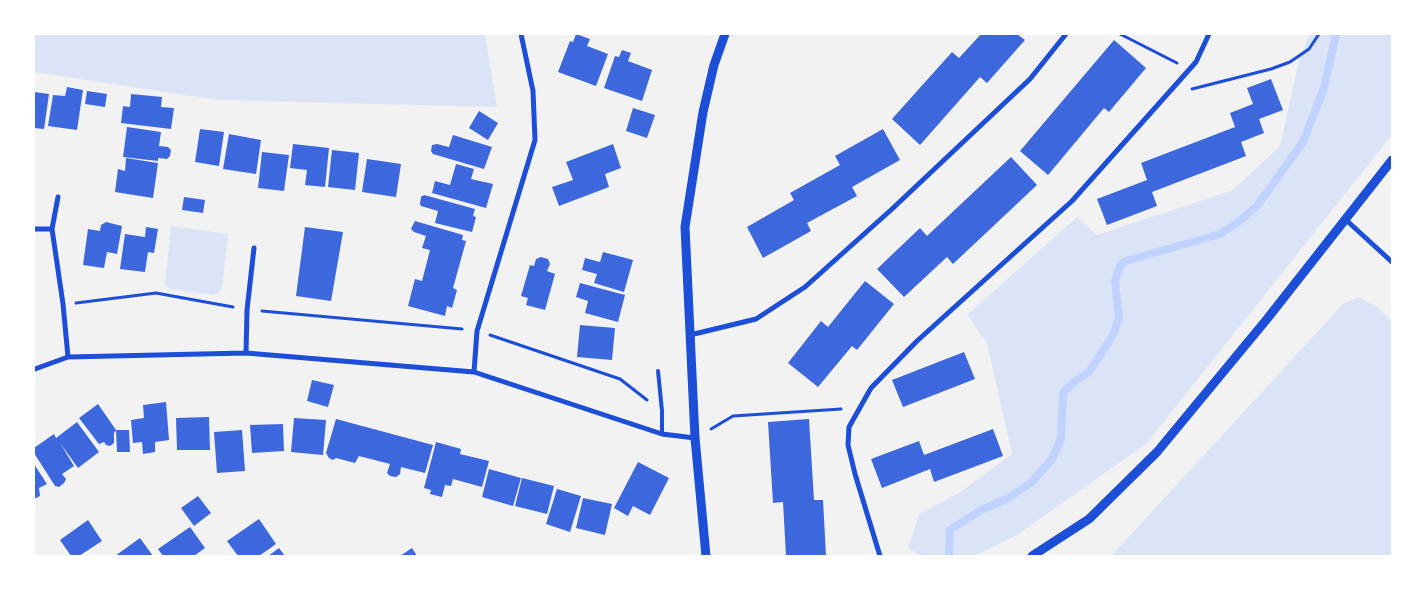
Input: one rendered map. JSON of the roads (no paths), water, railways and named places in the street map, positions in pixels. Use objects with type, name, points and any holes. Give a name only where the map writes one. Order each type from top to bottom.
[{"type":"street","points":[[474,372],[477,331],[535,140],[534,91],[521,34]]},
{"type":"street","points":[[706,556],[695,438],[685,227],[703,112],[714,65],[725,34]]},
{"type":"street","points":[[690,335],[756,319],[804,286],[892,208],[1030,79],[1066,34]]},
{"type":"street","points":[[880,556],[848,445],[849,428],[871,388],[917,341],[1072,201],[1196,62],[1208,34]]},
{"type":"street","points":[[1032,556],[1089,519],[1157,452],[1267,319],[1392,160]]},
{"type":"street","points":[[58,197],[52,229],[63,304],[68,357]]},
{"type":"street","points":[[1346,219],[1392,262]]},
{"type":"street","points":[[34,229],[52,229]]},
{"type":"street","points":[[246,353],[247,310],[254,248]]},
{"type":"street","points":[[35,370],[68,357],[246,353],[474,372],[662,434],[695,438]]},
{"type":"lane","points":[[658,370],[662,434]]},
{"type":"waterway","points":[[949,556],[950,530],[981,510],[1006,499],[1031,483],[1052,459],[1061,439],[1063,393],[1074,382],[1089,372],[1113,335],[1119,318],[1115,281],[1121,264],[1220,234],[1257,206],[1303,142],[1324,88],[1336,34]]}]
